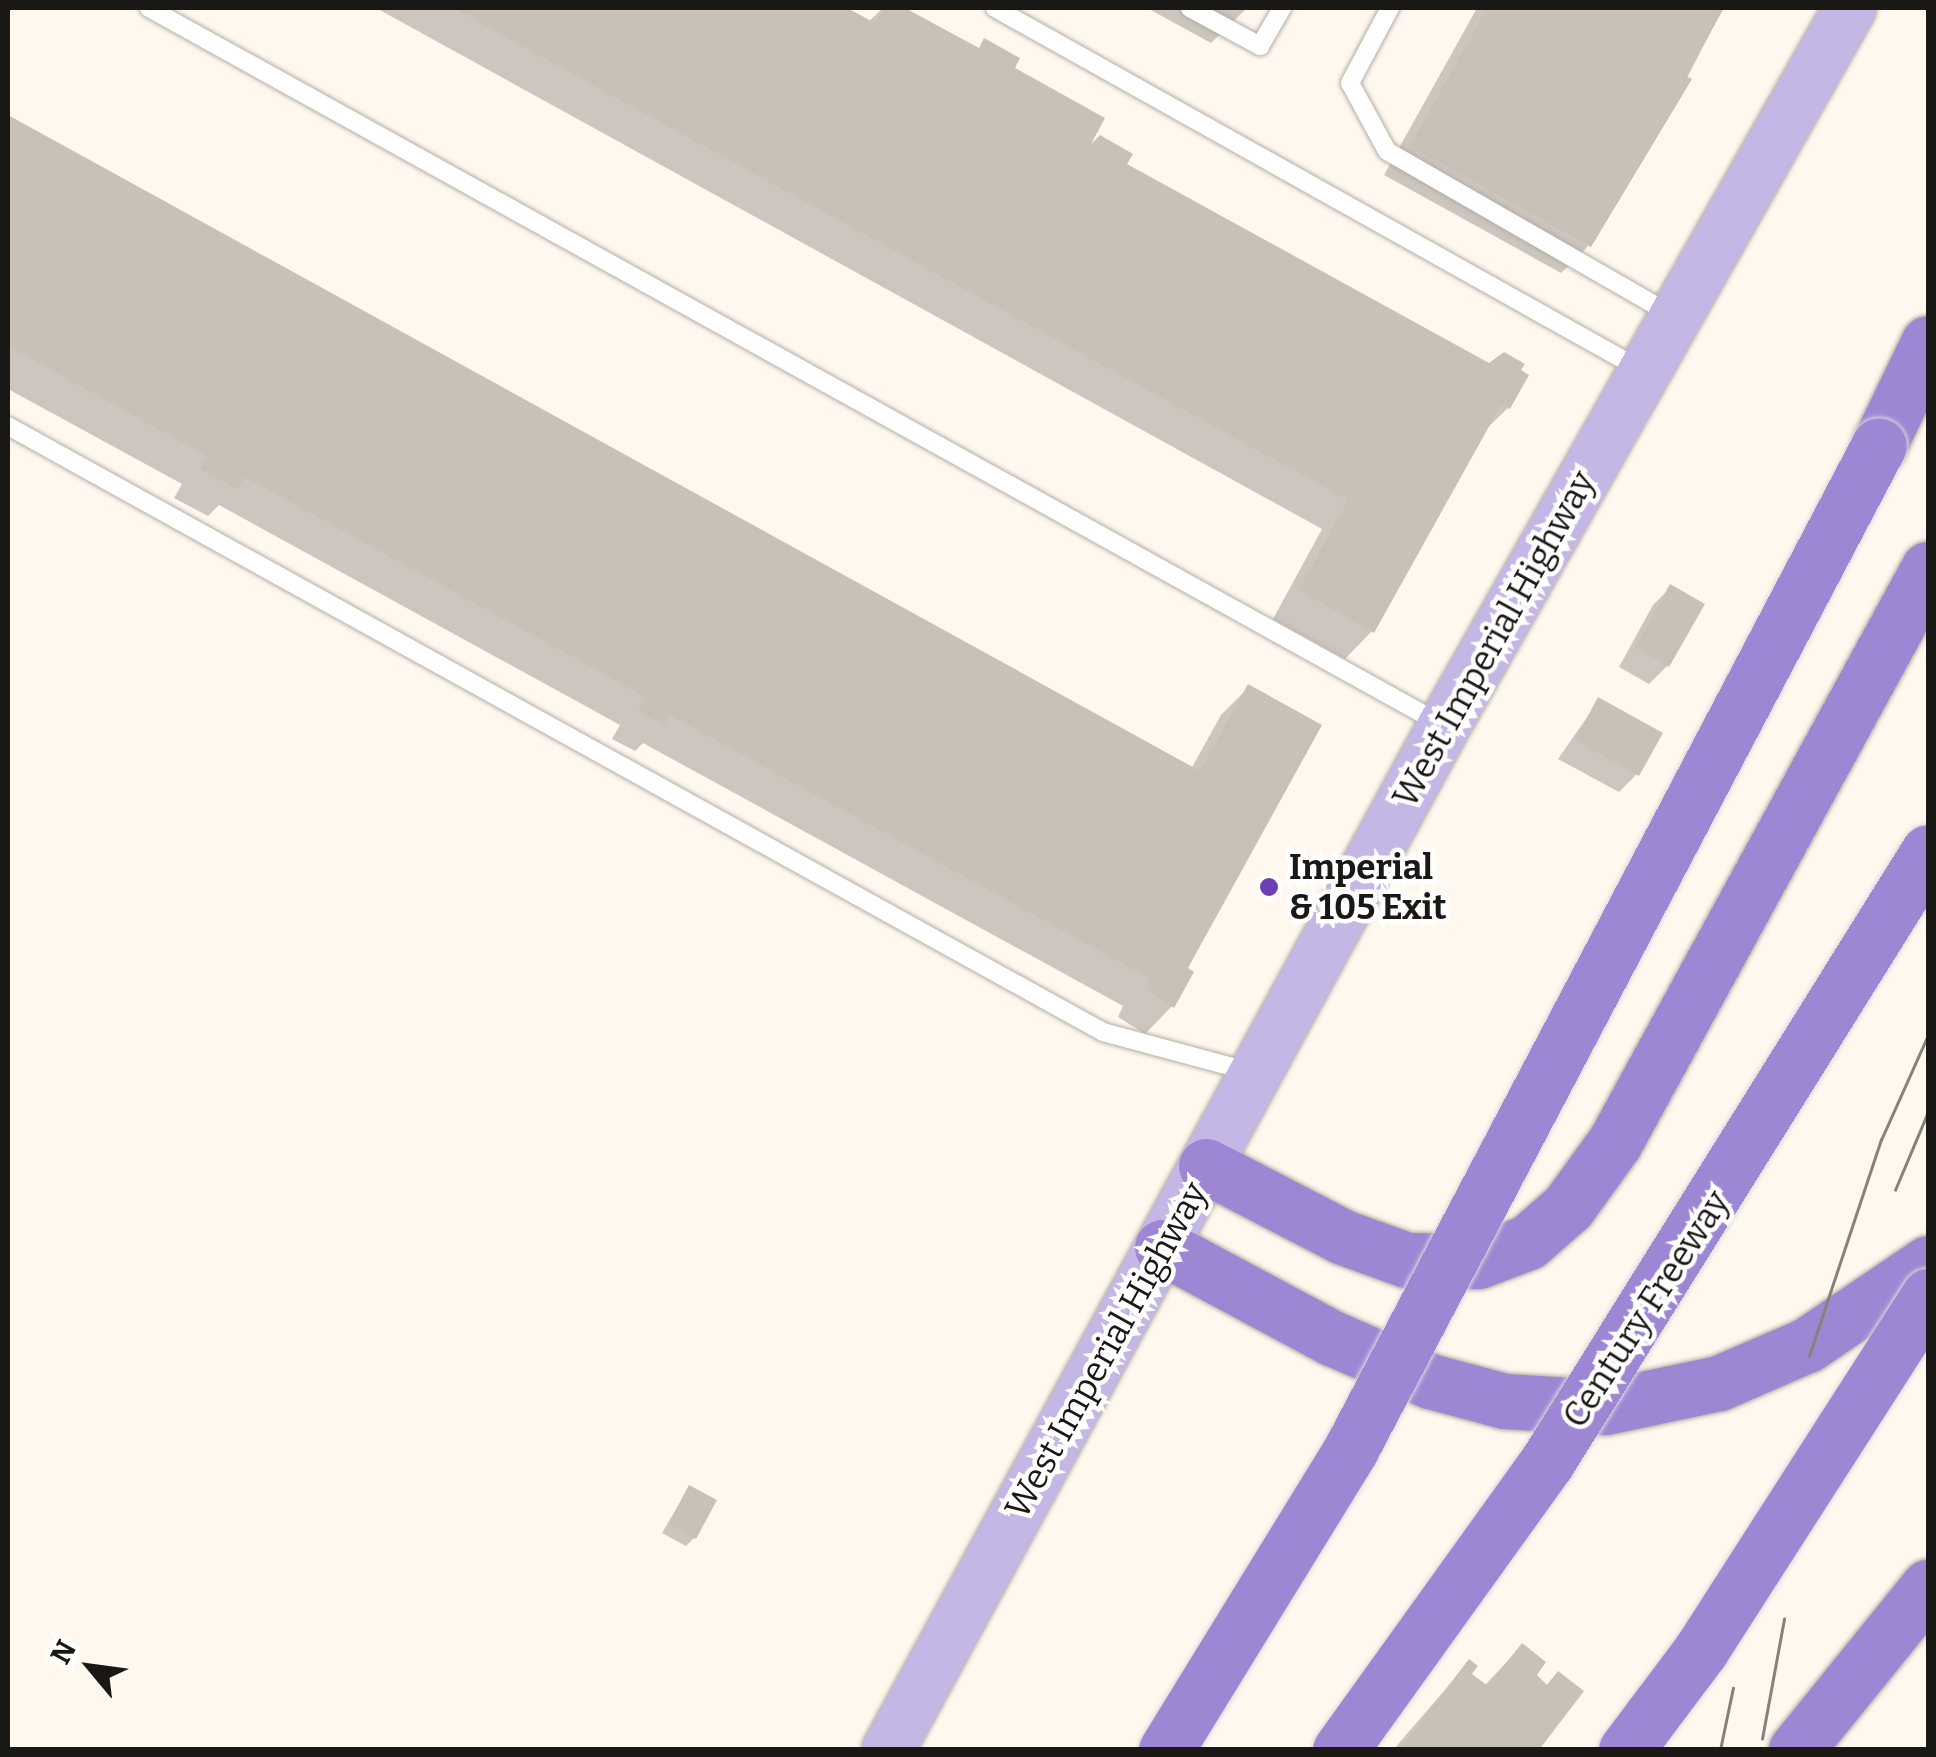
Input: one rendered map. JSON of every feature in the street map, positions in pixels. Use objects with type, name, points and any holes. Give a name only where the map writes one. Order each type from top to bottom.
[{"type":"highway","points":[[1878,446],[1928,342]]},
{"type":"highway","points":[[1166,1750],[1351,1449],[1928,353]]},
{"type":"highway","points":[[1206,1166],[1343,1237],[1407,1260],[1478,1261],[1528,1242],[1568,1208],[1615,1142],[1928,569]]},
{"type":"highway","name":"Century Freeway","points":[[1340,1750],[1547,1462],[1928,852]]},
{"type":"highway","points":[[1162,1247],[1332,1338],[1430,1382],[1504,1401],[1605,1407],[1719,1383],[1807,1345],[1920,1281]]},
{"type":"highway","points":[[1626,1750],[1702,1650],[1920,1281]]},
{"type":"highway","points":[[1796,1750],[1928,1587]]},
{"type":"main road","name":"West Imperial Highway","points":[[888,1750],[1444,726],[1850,8]]},
{"type":"lane","points":[[149,8],[1444,726]]},
{"type":"lane","points":[[995,8],[1643,371]]},
{"type":"lane","points":[[1190,8],[1260,46],[1282,8]]},
{"type":"lane","points":[[1390,8],[1350,83],[1388,150],[1674,316]]},
{"type":"lane","points":[[8,426],[1103,1032],[1256,1073]]},
{"type":"building","points":[[453,8],[847,8],[875,23],[884,8],[905,8],[979,48],[984,38],[1020,58],[1015,68],[1105,118],[1091,144],[1100,135],[1133,154],[1127,164],[1489,363],[1504,352],[1525,364],[1521,370],[1529,375],[1510,409],[1501,405],[1374,633],[1299,590],[1348,500]]},
{"type":"building","points":[[1487,8],[1724,8],[1686,76],[1692,79],[1591,247],[1410,146]]},
{"type":"building","points":[[8,115],[1200,771],[1248,684],[1322,725],[1188,968],[1194,972],[1174,1008],[1144,988],[1149,978],[670,715],[664,725],[638,711],[646,697],[245,477],[238,489],[200,469],[207,456],[8,346]]},
{"type":"building","points":[[1670,584],[1705,604],[1669,667],[1635,648]]},
{"type":"building","points":[[1598,697],[1663,733],[1639,776],[1575,740]]},
{"type":"building","points":[[689,1485],[717,1500],[696,1539],[668,1524]]},
{"type":"building","points":[[1522,1643],[1546,1662],[1537,1675],[1547,1685],[1558,1671],[1584,1691],[1539,1750],[1399,1750],[1469,1659],[1478,1666],[1472,1674],[1488,1686]]},
{"type":"tram line","points":[[1809,1356],[1881,1140],[1928,1035]]},
{"type":"tram line","points":[[1895,1190],[1928,1112]]},
{"type":"tram line","points":[[1762,1739],[1784,1619]]},
{"type":"tram line","points":[[1720,1750],[1733,1688]]},
{"type":"place","name":"Imperial & 105 Exit","points":[[1269,887]]}]
